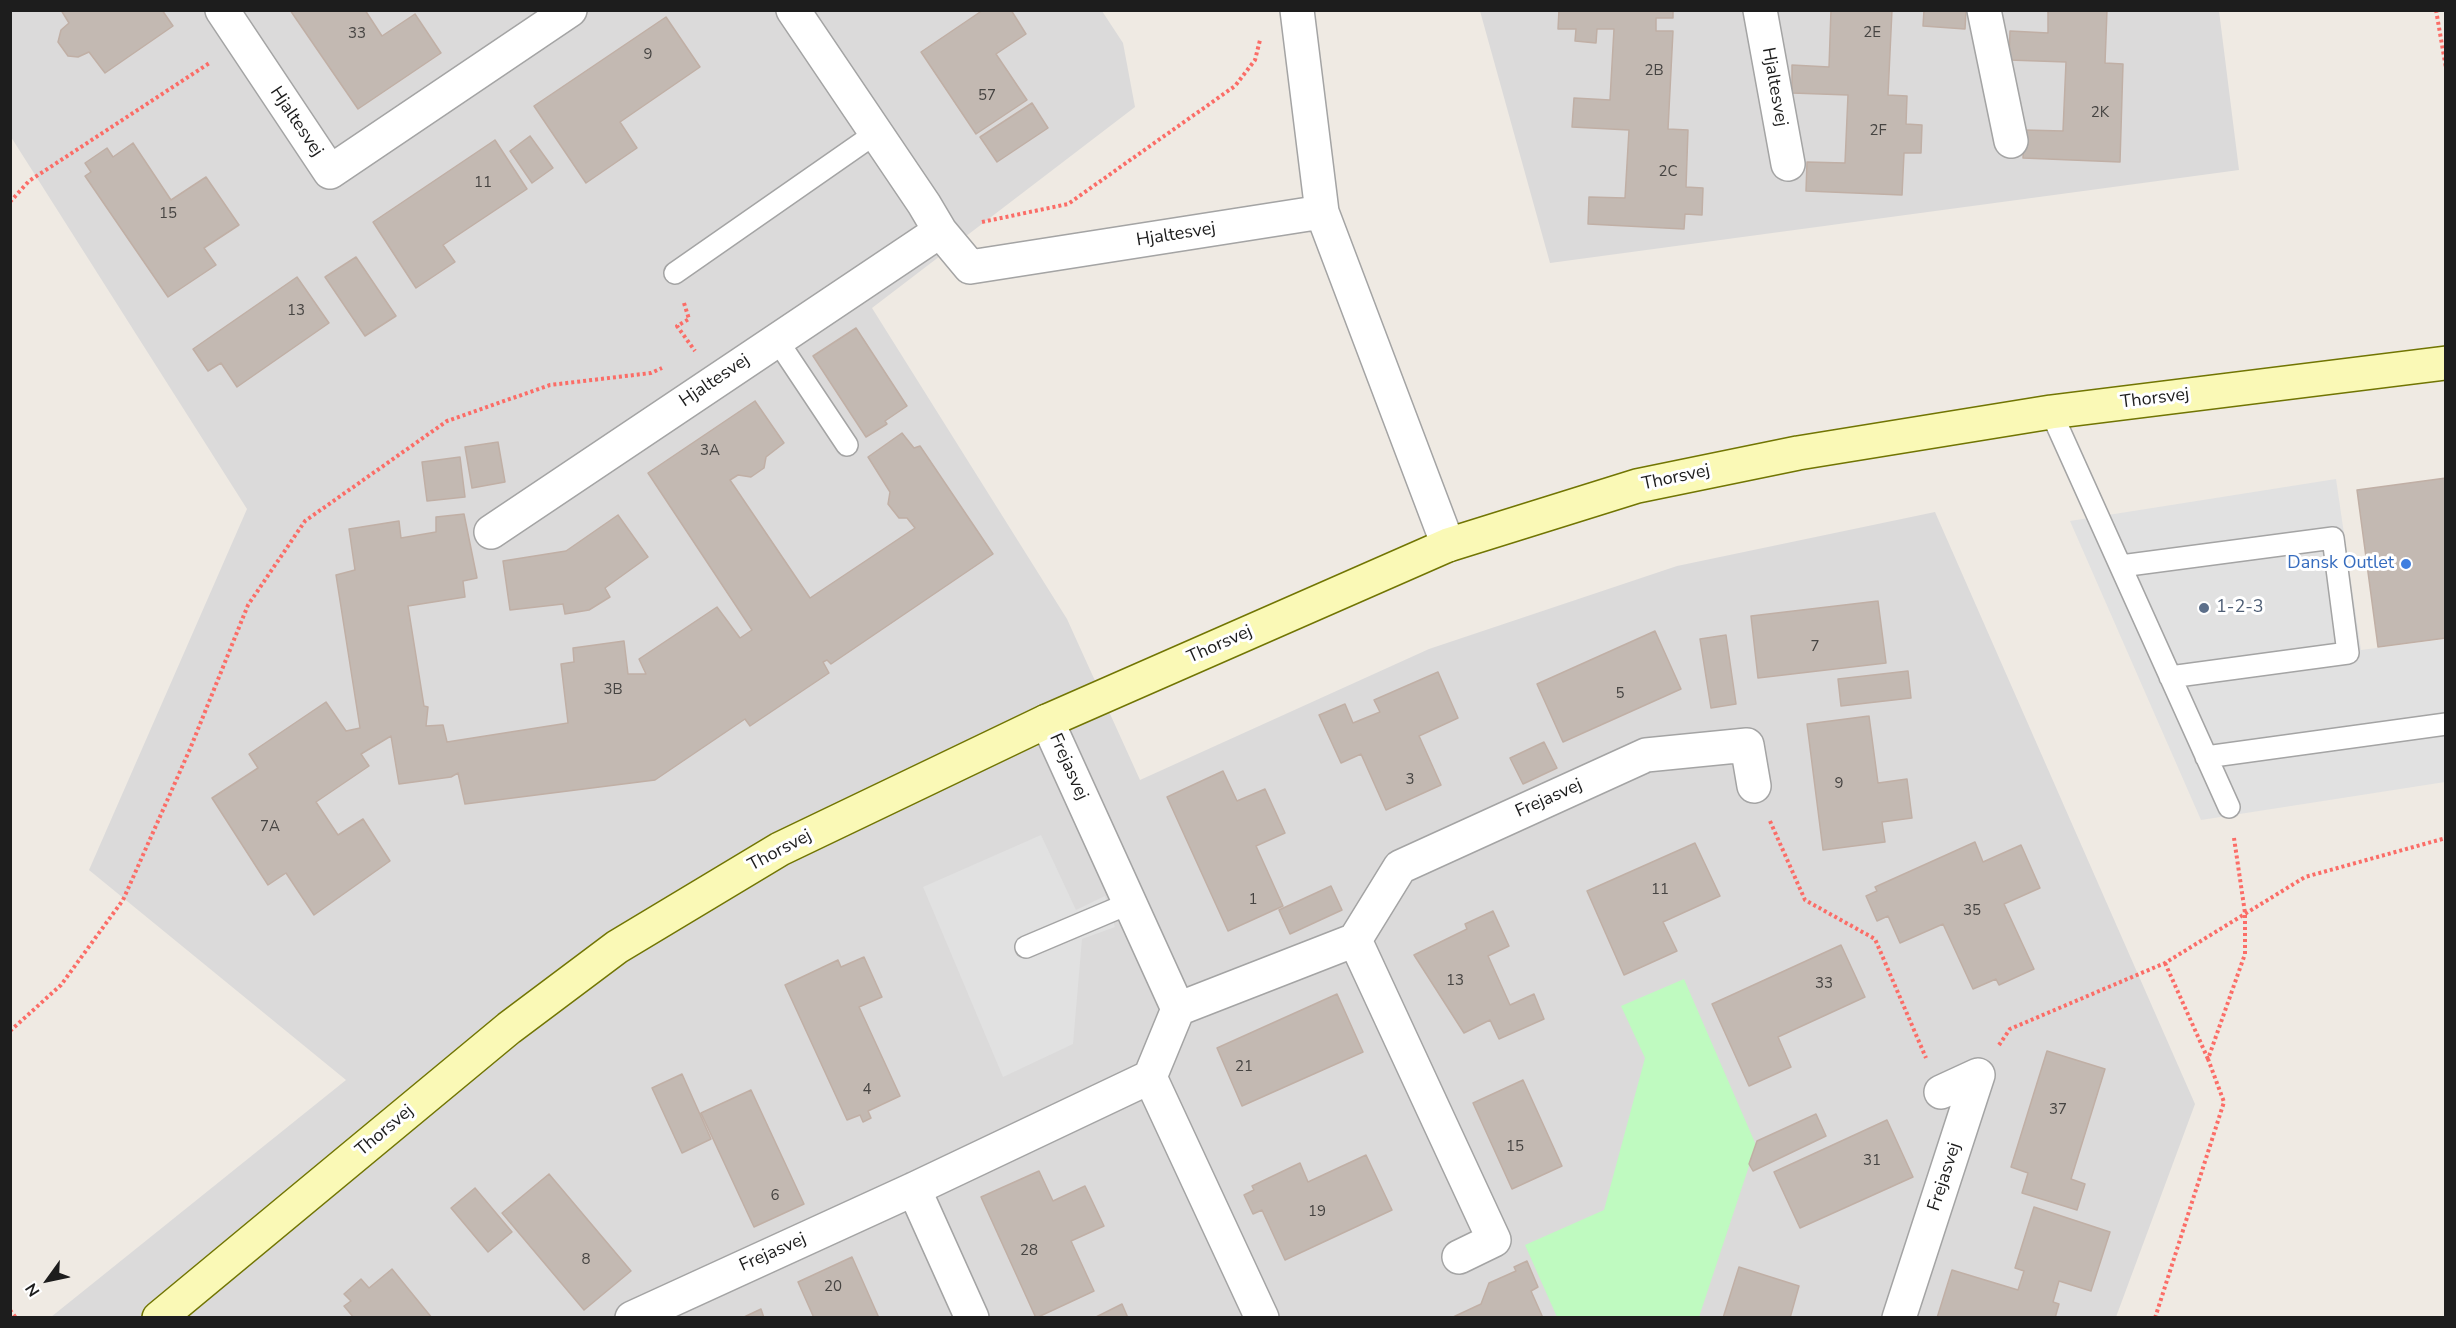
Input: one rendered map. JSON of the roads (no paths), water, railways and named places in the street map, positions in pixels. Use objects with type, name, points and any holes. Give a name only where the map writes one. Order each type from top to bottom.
[{"type":"street","name":"Hjaltesvej","points":[[222,10],[330,172],[570,10]]},
{"type":"street","name":"Hjaltesvej","points":[[794,10],[940,231],[970,267],[1322,212]]},
{"type":"street","points":[[1298,10],[1322,212],[1448,545]]},
{"type":"street","name":"Hjaltesvej","points":[[1760,10],[1788,164]]},
{"type":"street","points":[[1984,10],[2011,141]]},
{"type":"street","name":"Hjaltesvej","points":[[491,532],[940,231]]},
{"type":"street","name":"Thorsvej","points":[[159,1317],[509,1028],[617,947],[780,849],[1047,721],[1448,545],[1637,486],[1798,453],[2051,412],[2445,363]]},
{"type":"street","name":"Frejasvej","points":[[1047,721],[1178,1010]]},
{"type":"street","name":"Frejasvej","points":[[1355,940],[1400,867],[1646,755],[1747,745],[1754,786]]},
{"type":"street","points":[[1262,1317],[1150,1077],[1178,1010],[1355,940],[1494,1240],[1459,1257]]},
{"type":"street","name":"Frejasvej","points":[[1899,1317],[1978,1075],[1941,1092]]},
{"type":"street","name":"Frejasvej","points":[[632,1317],[914,1190],[1150,1077]]},
{"type":"street","points":[[914,1190],[972,1317]]},
{"type":"lane","points":[[675,273],[876,133]]},
{"type":"lane","points":[[777,340],[847,445]]},
{"type":"lane","points":[[2051,412],[2229,807]]},
{"type":"lane","points":[[2121,567],[2332,538],[2348,653],[2170,677]]},
{"type":"lane","points":[[2206,757],[2445,724]]},
{"type":"lane","points":[[1026,947],[1130,903]]},
{"type":"place","name":"Dansk Outlet","points":[[2406,564]]},
{"type":"place","name":"1-2-3","points":[[2204,608]]}]
